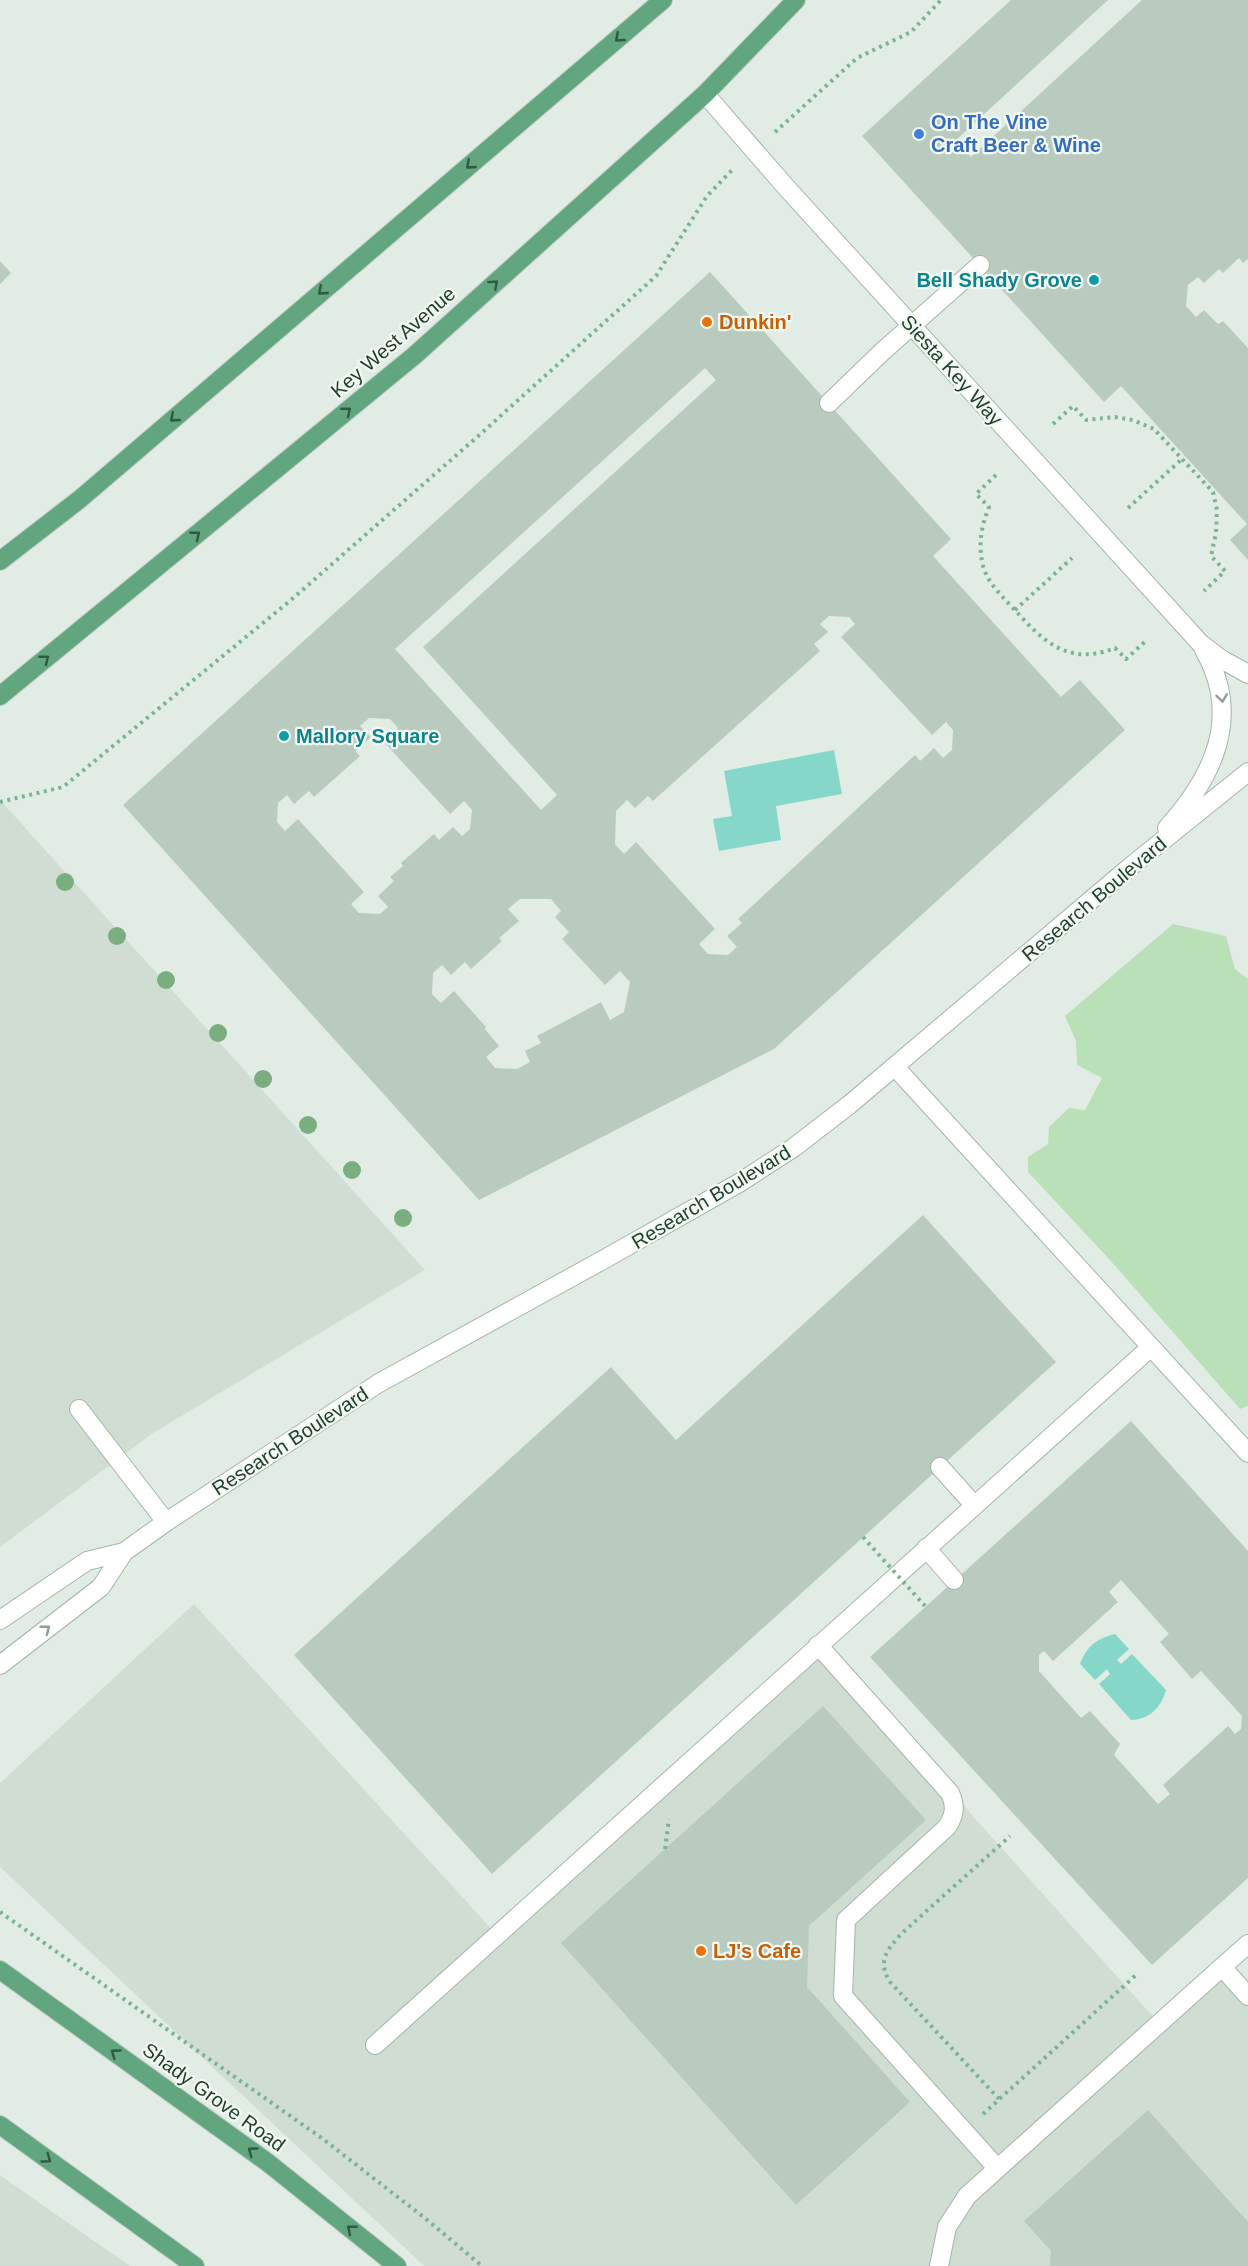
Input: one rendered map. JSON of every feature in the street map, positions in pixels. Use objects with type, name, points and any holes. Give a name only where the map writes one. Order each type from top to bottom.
[{"type":"main road","points":[[0,561],[80,499],[663,0]]},
{"type":"main road","name":"Key West Avenue","points":[[0,696],[415,355],[705,94],[796,0]]},
{"type":"main road","name":"Shady Grove Road","points":[[0,1970],[267,2162],[397,2266]]},
{"type":"main road","points":[[0,2125],[195,2266]]},
{"type":"street","name":"Siesta Key Way","points":[[705,94],[1201,644]]},
{"type":"street","points":[[829,403],[911,325],[980,265]]},
{"type":"street","points":[[1201,644],[1221,660],[1248,674]]},
{"type":"street","points":[[1130,867],[1177,817],[1205,774],[1220,739],[1224,712],[1221,689],[1214,668],[1201,644]]},
{"type":"street","name":"Research Boulevard","points":[[0,1665],[101,1587],[124,1552],[166,1522],[379,1383],[739,1183],[793,1148],[895,1066],[1130,867],[1248,772]]},
{"type":"street","points":[[895,1066],[1248,1453]]},
{"type":"street","points":[[375,2045],[1150,1347]]},
{"type":"street","points":[[79,1409],[166,1522]]},
{"type":"street","points":[[940,1467],[974,1505]]},
{"type":"street","points":[[926,1548],[954,1580]]},
{"type":"street","name":"Research Boulevard","points":[[0,1620],[87,1561],[124,1552]]},
{"type":"street","points":[[818,1645],[950,1793],[953,1801],[952,1819],[947,1827],[846,1920],[842,1991],[845,2000],[996,2168]]},
{"type":"street","points":[[939,2266],[946,2228],[967,2196],[1248,1944]]},
{"type":"street","points":[[1222,1967],[1248,1996]]},
{"type":"path","points":[[0,802],[63,787],[291,600],[468,446],[656,276],[707,196],[754,150],[857,58],[911,32],[941,0]]},
{"type":"path","points":[[1053,424],[1073,406],[1086,420],[1115,417],[1133,420],[1154,429],[1213,492],[1217,510],[1216,533],[1211,556],[1225,571],[1204,591]]},
{"type":"path","points":[[1128,508],[1182,459]]},
{"type":"path","points":[[996,475],[976,494],[989,507],[983,522],[980,545],[989,582],[1044,640],[1068,651],[1085,654],[1101,653],[1115,648],[1126,659],[1147,639]]},
{"type":"path","points":[[1015,610],[1072,558]]},
{"type":"path","points":[[864,1537],[925,1606]]},
{"type":"path","points":[[665,1849],[669,1818]]},
{"type":"path","points":[[999,2099],[890,1982],[884,1973],[883,1963],[886,1953],[900,1934],[1010,1836]]},
{"type":"path","points":[[0,1912],[323,2139],[482,2266]]},
{"type":"path","points":[[964,2131],[1136,1975]]},
{"type":"shaded area","points":[[0,800],[425,1270],[153,1433],[0,1547]]},
{"type":"shaded area","points":[[194,1604],[497,1935],[819,1645],[1157,2021],[1222,1963],[1248,1992],[1248,2266],[424,2266],[0,1867],[0,1783]]},
{"type":"shaded area","points":[[0,2175],[31,2197],[130,2266],[0,2266]]},
{"type":"green space","points":[[1173,924],[1226,936],[1235,969],[1248,979],[1248,1406],[1240,1409],[1110,1260],[1028,1172],[1028,1157],[1048,1144],[1049,1127],[1069,1108],[1085,1110],[1102,1078],[1077,1065],[1076,1041],[1065,1016]]},
{"type":"water","points":[[834,750],[842,794],[776,806],[781,840],[719,851],[713,819],[732,816],[724,771]]},
{"type":"water","points":[[1115,1634],[1129,1649],[1117,1660],[1121,1664],[1132,1654],[1166,1690],[1158,1707],[1149,1715],[1138,1719],[1131,1720],[1099,1684],[1110,1674],[1107,1669],[1095,1680],[1080,1664],[1093,1644]]},
{"type":"building","name":"Bell Shady Grove","points":[[1011,0],[1108,0],[956,140],[971,157],[1142,0],[1248,0],[1248,259],[1243,263],[1239,258],[1223,273],[1219,269],[1204,283],[1198,277],[1188,285],[1186,306],[1196,317],[1204,310],[1218,324],[1223,321],[1248,348],[1248,560],[1230,540],[1247,524],[1121,386],[1104,402],[862,136]]},
{"type":"building","points":[[0,261],[11,273],[0,284]]},
{"type":"building","name":"Mallory Square","points":[[710,272],[951,539],[933,556],[1061,697],[1080,680],[1125,730],[774,1049],[479,1200],[123,805]],"holes":[[[705,368],[716,380],[423,647],[557,795],[541,810],[395,649]],[[829,616],[849,617],[855,624],[841,637],[932,735],[946,722],[953,730],[952,750],[943,758],[934,748],[920,761],[915,755],[738,919],[742,923],[727,936],[737,947],[728,955],[708,954],[699,944],[715,929],[636,842],[624,854],[615,844],[616,811],[627,800],[635,808],[648,796],[653,801],[820,651],[814,644],[828,632],[820,624]],[[369,718],[390,719],[398,728],[383,741],[450,814],[464,801],[472,810],[470,829],[462,836],[453,827],[439,840],[434,834],[401,863],[403,866],[390,877],[394,881],[378,896],[388,907],[380,914],[359,913],[351,904],[364,892],[298,819],[285,831],[277,822],[278,803],[287,795],[294,804],[309,791],[314,797],[360,756],[355,751],[371,737],[360,726]],[[520,899],[551,899],[561,911],[555,917],[569,932],[562,939],[605,985],[620,971],[630,982],[624,1012],[610,1020],[601,1002],[537,1036],[541,1043],[525,1051],[530,1062],[517,1069],[495,1068],[486,1057],[499,1046],[485,1029],[486,1027],[454,991],[441,1003],[432,994],[433,973],[442,965],[451,975],[465,962],[471,969],[502,941],[499,938],[519,921],[508,909]]]},
{"type":"building","points":[[923,1215],[1056,1362],[492,1874],[294,1655],[611,1367],[676,1440]]},
{"type":"building","points":[[1131,1421],[1248,1551],[1248,1878],[1152,1965],[870,1657]],"holes":[[[1121,1580],[1169,1634],[1160,1642],[1192,1679],[1201,1671],[1242,1716],[1241,1729],[1235,1734],[1228,1726],[1163,1785],[1170,1794],[1158,1804],[1114,1755],[1120,1744],[1090,1711],[1081,1718],[1039,1671],[1039,1655],[1044,1651],[1053,1661],[1118,1602],[1109,1592]]]},
{"type":"building","points":[[823,1706],[926,1820],[809,1926],[807,1987],[910,2102],[796,2205],[561,1943]]},
{"type":"building","points":[[1148,2110],[1248,2222],[1248,2266],[1050,2266],[1051,2251],[1024,2221]]},
{"type":"tunnel","points":[[980,265],[1078,173]]},
{"type":"tunnel","points":[[778,449],[829,403]]},
{"type":"place","name":"On The Vine Craft Beer & Wine","points":[[919,134]]},
{"type":"place","name":"Bell Shady Grove","points":[[1094,280]]},
{"type":"place","name":"Dunkin'","points":[[707,322]]},
{"type":"place","name":"Mallory Square","points":[[284,736]]},
{"type":"place","name":"LJ's Cafe","points":[[701,1951]]}]
